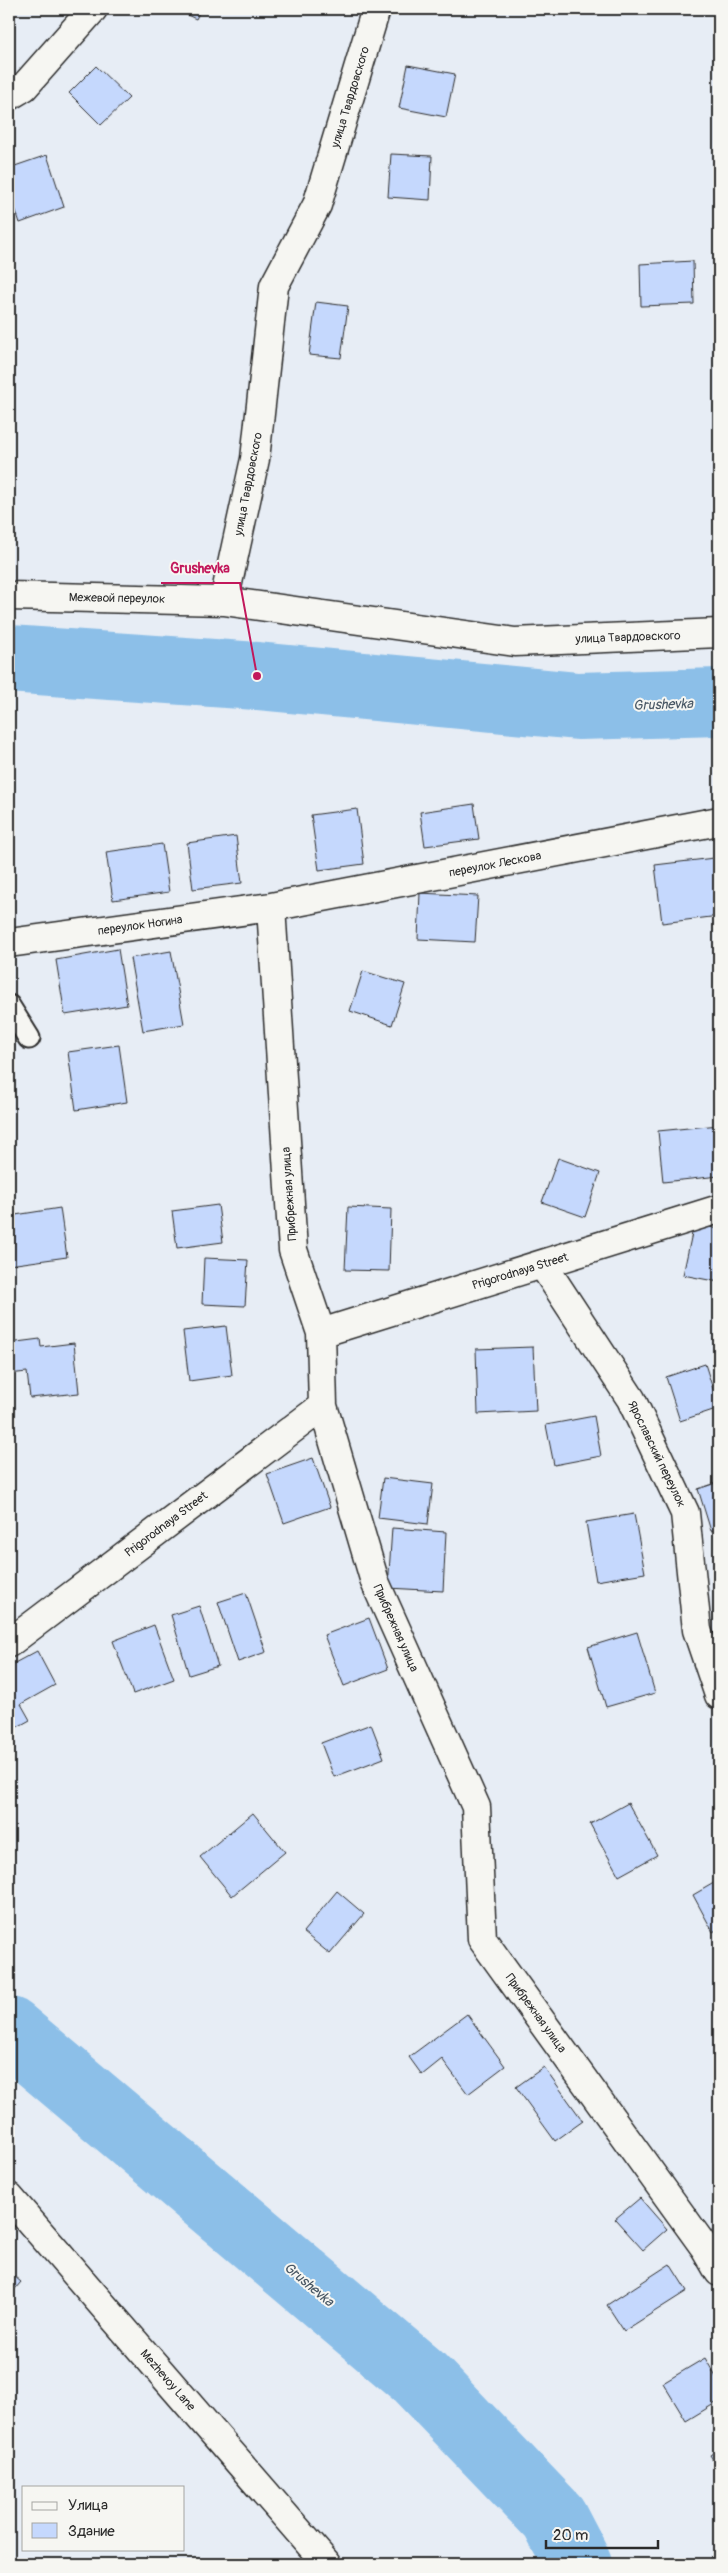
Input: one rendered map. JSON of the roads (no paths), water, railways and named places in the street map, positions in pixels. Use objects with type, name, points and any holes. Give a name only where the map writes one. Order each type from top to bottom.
[{"type":"street","points":[[9,96],[24,87],[93,9]]},
{"type":"street","name":"улица Твардовского","points":[[376,9],[317,205],[274,286],[255,459],[224,601],[515,642],[719,633]]},
{"type":"street","name":"Межевой переулок","points":[[9,596],[224,601]]},
{"type":"street","name":"переулок Лескова","points":[[271,907],[719,821]]},
{"type":"street","name":"переулок Ногина","points":[[9,943],[271,907]]},
{"type":"street","name":"Прибрежная улица","points":[[271,907],[293,1250],[321,1333],[323,1406],[375,1582],[476,1807],[482,1939],[705,2248],[719,2272]]},
{"type":"street","name":"Prigorodnaya Street","points":[[321,1333],[719,1209]]},
{"type":"street","name":"Ярославский переулок","points":[[543,1264],[632,1399],[685,1513],[697,1630],[719,1695]]},
{"type":"street","name":"Prigorodnaya Street","points":[[9,1643],[323,1406]]},
{"type":"street","name":"Mezhevoy Lane","points":[[9,2197],[327,2564]]},
{"type":"lane","points":[[9,1006],[29,1038]]},
{"type":"waterway","name":"Grushevka","points":[[9,659],[257,676],[578,706],[719,702]]},
{"type":"waterway","name":"Grushevka","points":[[9,2031],[418,2376],[554,2518],[578,2564]]},
{"type":"place","name":"Grushevka","points":[[257,676]]}]
